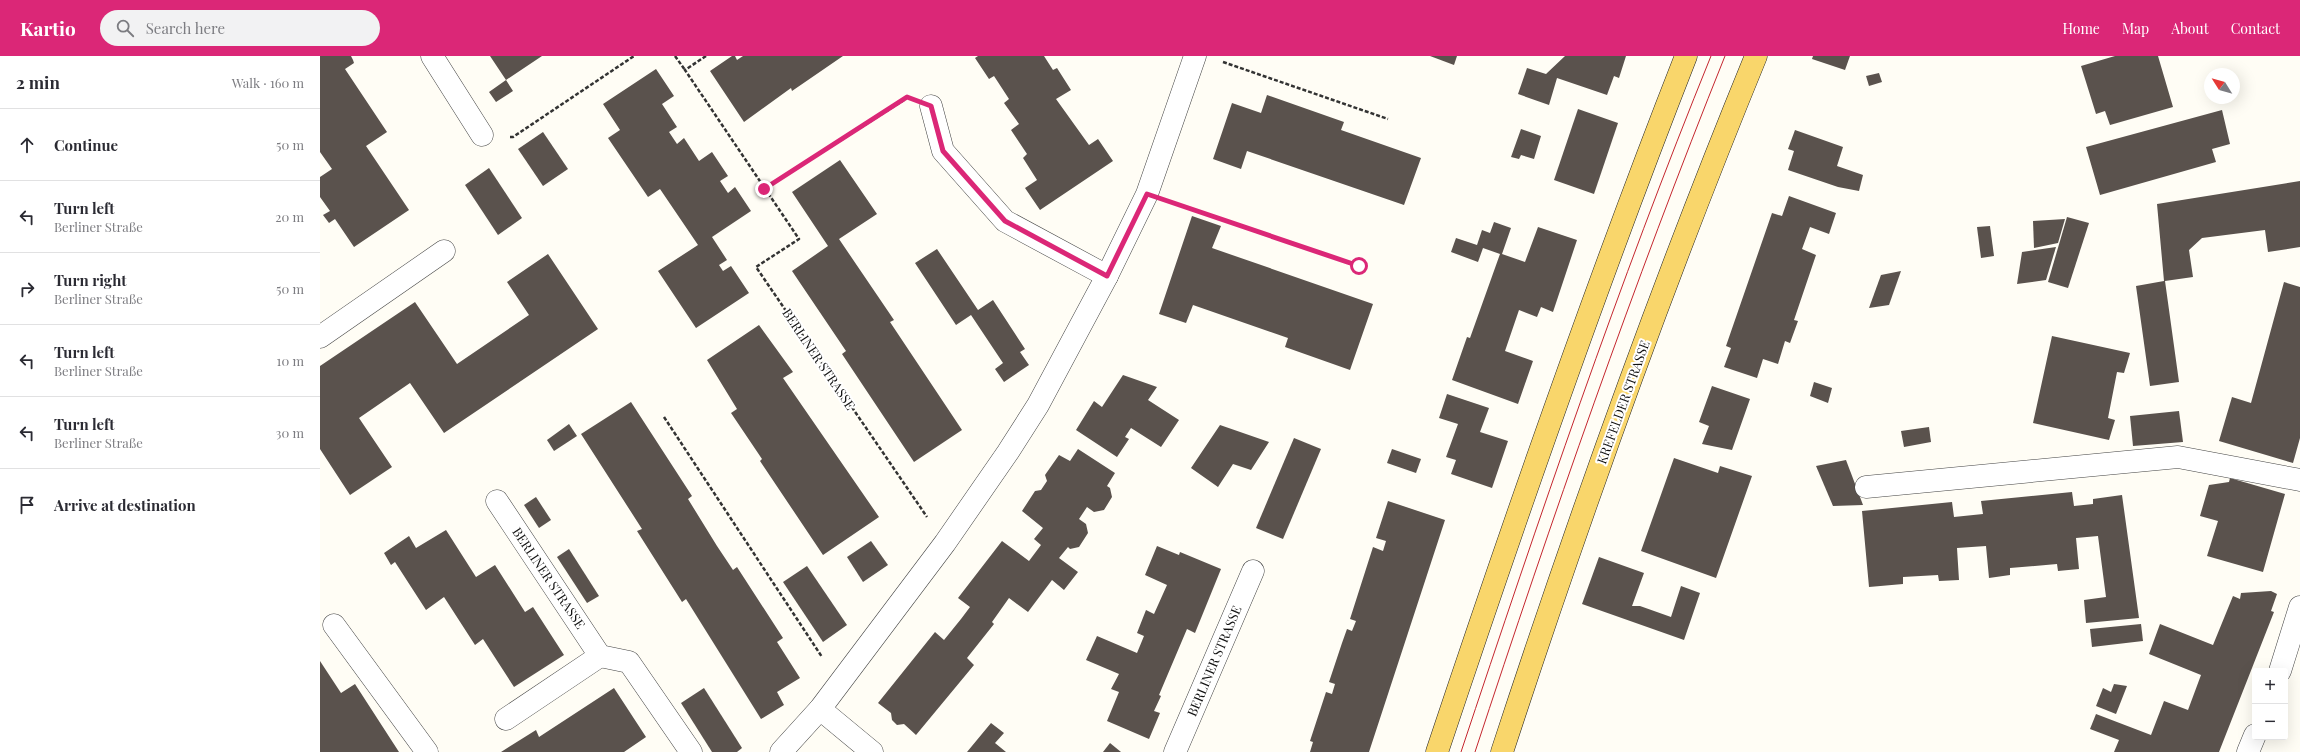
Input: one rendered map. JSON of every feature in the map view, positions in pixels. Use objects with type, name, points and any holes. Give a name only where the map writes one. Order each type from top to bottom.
[{"type":"main road","points":[[1437,752],[1544,438],[1634,188],[1686,56]]},
{"type":"main road","name":"KREFELDER STRASSE","points":[[1502,752],[1560,578],[1676,255],[1756,56]]},
{"type":"street","points":[[432,56],[482,135]]},
{"type":"street","points":[[781,752],[820,708],[945,543],[1008,452],[1038,405],[1107,276],[1147,194],[1194,56]]},
{"type":"street","points":[[931,106],[943,151],[1005,221],[1107,276]]},
{"type":"street","points":[[320,337],[444,251]]},
{"type":"street","points":[[1866,487],[2178,457],[2300,480]]},
{"type":"street","name":"BERLINER STRASSE","points":[[497,501],[600,656]]},
{"type":"street","name":"BERLINER STRASSE","points":[[1175,752],[1253,571]]},
{"type":"street","points":[[2281,668],[2300,607]]},
{"type":"street","points":[[334,625],[427,752]]},
{"type":"street","points":[[506,719],[600,656],[629,662],[691,752]]},
{"type":"street","points":[[820,708],[872,752]]},
{"type":"street","points":[[2248,752],[2253,740]]},
{"type":"path","points":[[482,135],[513,137],[634,56]]},
{"type":"path","name":"BERLINER STRASSE","points":[[674,56],[799,239],[756,267],[945,543]]},
{"type":"path","points":[[685,70],[706,56]]},
{"type":"path","points":[[1218,61],[1388,119]]},
{"type":"path","points":[[764,189],[907,97],[931,106]]},
{"type":"path","points":[[1147,194],[1359,266]]},
{"type":"path","points":[[664,417],[839,683]]},
{"type":"building","points":[[320,56],[351,56],[354,63],[345,69],[387,132],[366,146],[409,210],[354,247],[335,219],[329,223],[323,215],[330,211],[320,197],[320,177],[332,169],[320,152]]},
{"type":"building","points":[[490,56],[542,56],[506,80]]},
{"type":"building","points":[[732,56],[735,56],[737,60],[743,56],[843,56],[792,91],[791,88],[744,122],[710,71]]},
{"type":"building","points":[[978,56],[1044,56],[1053,70],[1057,68],[1071,90],[1056,99],[1089,145],[1098,139],[1113,161],[1040,210],[1025,188],[1037,180],[1023,158],[1027,154],[1011,130],[1019,124],[1004,103],[1009,99],[994,76],[989,79],[975,58]]},
{"type":"building","points":[[1430,56],[1457,56],[1454,65]]},
{"type":"building","points":[[1565,56],[1626,56],[1619,78],[1614,76],[1607,95],[1557,78],[1549,105],[1518,94],[1527,68],[1546,74]]},
{"type":"building","points":[[1813,56],[1850,56],[1845,70],[1812,59]]},
{"type":"building","points":[[2115,56],[2158,56],[2173,107],[2110,125],[2105,111],[2096,114],[2081,66]]},
{"type":"building","points":[[656,69],[674,96],[662,104],[677,127],[669,132],[677,144],[684,138],[699,161],[712,152],[728,176],[720,181],[728,193],[735,187],[751,211],[712,237],[727,260],[719,265],[723,271],[731,266],[749,293],[696,328],[658,271],[698,245],[660,189],[648,197],[608,138],[620,130],[603,104]]},
{"type":"building","points":[[1879,73],[1882,82],[1869,86],[1866,76]]},
{"type":"building","points":[[506,80],[513,91],[496,102],[489,92]]},
{"type":"building","points":[[1267,95],[1344,122],[1341,130],[1421,158],[1404,205],[1247,151],[1241,169],[1213,159],[1232,103],[1261,113]]},
{"type":"building","points":[[1578,109],[1618,123],[1594,194],[1554,180]]},
{"type":"building","points":[[2222,110],[2230,144],[2212,149],[2216,162],[2100,195],[2086,147]]},
{"type":"building","points":[[1521,129],[1541,136],[1534,159],[1521,155],[1519,159],[1511,157]]},
{"type":"building","points":[[1795,130],[1843,147],[1837,166],[1863,175],[1859,191],[1838,187],[1788,170],[1794,151],[1788,149]]},
{"type":"building","points":[[543,132],[568,169],[543,186],[518,149]]},
{"type":"building","points":[[840,160],[877,214],[839,239],[894,320],[890,322],[962,430],[914,462],[842,354],[846,351],[792,271],[828,246],[792,192]]},
{"type":"building","points":[[489,168],[522,218],[498,235],[465,185]]},
{"type":"building","points":[[2300,181],[2300,247],[2268,252],[2265,230],[2202,238],[2189,250],[2193,277],[2165,281],[2179,382],[2150,386],[2136,286],[2164,281],[2157,204]]},
{"type":"building","points":[[1789,196],[1836,213],[1829,234],[1810,227],[1802,249],[1816,255],[1794,320],[1798,321],[1790,343],[1785,341],[1778,364],[1763,359],[1757,378],[1724,367],[1731,348],[1726,346],[1772,213],[1782,216]]},
{"type":"building","points":[[1192,216],[1221,226],[1212,248],[1373,304],[1350,370],[1285,347],[1288,338],[1193,305],[1186,323],[1159,314]]},
{"type":"building","points":[[2067,217],[2089,223],[2068,288],[2048,282]]},
{"type":"building","points":[[2065,219],[2058,243],[2034,248],[2033,221]]},
{"type":"building","points":[[1494,222],[1511,228],[1502,254],[1525,262],[1538,227],[1577,240],[1553,312],[1541,307],[1537,317],[1519,310],[1505,351],[1533,361],[1518,404],[1452,380],[1467,337],[1470,338],[1500,254],[1483,248],[1478,262],[1451,252],[1456,238],[1477,245],[1482,230],[1490,233]]},
{"type":"building","points":[[1990,226],[1994,256],[1981,258],[1977,227]]},
{"type":"building","points":[[2056,247],[2046,280],[2017,284],[2022,252]]},
{"type":"building","points":[[937,249],[978,310],[993,300],[1025,349],[1020,352],[1029,365],[1004,382],[995,369],[1003,363],[971,315],[956,325],[915,263]]},
{"type":"building","points":[[548,254],[598,329],[444,433],[410,383],[359,418],[392,467],[350,495],[320,449],[320,366],[415,302],[457,364],[529,315],[507,282]]},
{"type":"building","points":[[1901,271],[1889,305],[1869,308],[1881,275]]},
{"type":"building","points":[[2284,282],[2300,287],[2300,438],[2293,463],[2219,441],[2232,397],[2251,403]]},
{"type":"building","points":[[759,325],[793,372],[783,378],[879,517],[823,555],[760,461],[762,459],[731,413],[737,409],[707,360]]},
{"type":"building","points":[[2052,336],[2130,353],[2124,373],[2117,372],[2108,418],[2115,420],[2109,440],[2033,423]]},
{"type":"building","points":[[1123,375],[1157,387],[1148,400],[1179,420],[1161,447],[1131,428],[1125,437],[1129,439],[1117,457],[1076,430],[1094,401],[1102,407]]},
{"type":"building","points":[[1814,382],[1832,388],[1828,403],[1810,396]]},
{"type":"building","points":[[1712,386],[1750,399],[1732,450],[1702,444],[1709,426],[1699,422]]},
{"type":"building","points":[[1447,394],[1489,408],[1480,432],[1508,441],[1492,488],[1451,474],[1456,460],[1446,457],[1458,424],[1439,418]]},
{"type":"building","points":[[631,402],[692,496],[688,499],[717,546],[733,570],[737,567],[783,638],[777,642],[800,678],[777,692],[784,705],[761,719],[686,599],[682,602],[637,531],[642,529],[581,434]]},
{"type":"building","points":[[2179,411],[2183,442],[2133,446],[2130,416]]},
{"type":"building","points":[[569,424],[577,436],[554,451],[547,440]]},
{"type":"building","points":[[1220,425],[1269,442],[1251,470],[1233,464],[1218,487],[1191,468]]},
{"type":"building","points":[[1929,427],[1931,442],[1904,447],[1901,431]]},
{"type":"building","points":[[1294,438],[1321,449],[1283,539],[1256,528]]},
{"type":"building","points":[[1078,449],[1115,473],[1107,486],[1110,488],[1112,497],[1104,510],[1094,512],[1087,507],[1079,519],[1086,524],[1088,533],[1079,547],[1070,549],[1068,547],[1059,558],[1078,572],[1064,590],[1052,580],[1028,612],[1009,598],[992,622],[994,624],[967,658],[974,665],[916,735],[904,724],[897,725],[892,720],[891,713],[878,703],[935,632],[944,640],[961,619],[970,607],[958,598],[1002,541],[1029,561],[1041,545],[1034,539],[1043,528],[1022,511],[1035,491],[1041,490],[1047,481],[1045,475],[1059,455],[1070,461]]},
{"type":"building","points":[[1392,449],[1421,459],[1416,473],[1387,463]]},
{"type":"building","points":[[1674,458],[1718,473],[1720,466],[1752,476],[1716,578],[1641,551]]},
{"type":"building","points":[[1846,460],[1863,505],[1833,506],[1816,466]]},
{"type":"building","points":[[2230,478],[2285,494],[2263,572],[2207,556],[2218,521],[2200,516],[2209,485],[2229,482]]},
{"type":"building","points":[[2072,492],[2074,506],[2093,504],[2093,499],[2122,495],[2139,618],[2086,623],[2084,600],[2106,597],[2098,536],[2076,538],[2079,569],[2058,571],[2057,564],[2010,568],[2010,575],[1989,578],[1986,546],[1957,548],[1959,580],[1939,581],[1938,575],[1903,577],[1903,584],[1869,587],[1862,511],[1952,502],[1954,517],[1983,514],[1981,501]]},
{"type":"building","points":[[536,497],[551,520],[539,528],[524,505]]},
{"type":"building","points":[[1388,501],[1445,520],[1369,752],[1310,752],[1313,742],[1310,741],[1326,692],[1332,694],[1335,684],[1329,682],[1342,643],[1347,629],[1352,631],[1356,621],[1350,619],[1373,547],[1383,551],[1386,541],[1376,538]]},
{"type":"building","points":[[446,530],[476,577],[495,565],[525,612],[533,607],[564,655],[514,687],[483,639],[475,645],[444,597],[426,610],[395,562],[391,565],[384,553],[409,536],[416,548]]},
{"type":"building","points":[[871,541],[888,565],[863,582],[847,557]]},
{"type":"building","points":[[1157,546],[1179,555],[1180,552],[1221,569],[1195,633],[1187,629],[1159,695],[1161,696],[1154,711],[1160,713],[1149,739],[1107,721],[1119,692],[1111,689],[1119,674],[1086,660],[1097,636],[1137,653],[1144,636],[1137,633],[1146,610],[1154,614],[1167,585],[1145,575]]},
{"type":"building","points":[[569,549],[599,596],[587,603],[557,557]]},
{"type":"building","points":[[1599,557],[1644,573],[1632,606],[1640,606],[1671,617],[1681,586],[1700,593],[1684,640],[1582,604]]},
{"type":"building","points":[[807,566],[847,625],[823,642],[783,582]]},
{"type":"building","points":[[2271,591],[2277,594],[2271,611],[2274,612],[2219,752],[2114,752],[2119,740],[2090,729],[2096,714],[2151,735],[2164,701],[2188,710],[2201,675],[2149,654],[2160,624],[2213,645],[2233,596],[2240,599],[2241,593]]},
{"type":"building","points":[[2141,624],[2143,641],[2092,647],[2090,629]]},
{"type":"building","points":[[320,661],[341,693],[355,684],[399,752],[320,752]]},
{"type":"building","points":[[2114,684],[2127,686],[2116,714],[2096,706],[2103,688],[2111,692]]},
{"type":"building","points":[[614,688],[646,737],[624,752],[501,752],[536,730],[539,737]]},
{"type":"building","points":[[704,688],[742,748],[737,752],[712,752],[681,703]]},
{"type":"building","points":[[991,723],[1004,733],[995,743],[1006,752],[967,752]]},
{"type":"building","points":[[1110,743],[1121,752],[1103,752]]},
{"type":"tram line","points":[[1461,752],[1580,402],[1644,228],[1711,56]]},
{"type":"tram line","points":[[1475,752],[1594,402],[1658,228],[1725,56]]},
{"type":"route","points":[[764,189],[907,97],[931,106],[943,151],[1005,221],[1107,276],[1147,194],[1359,266]]}]
